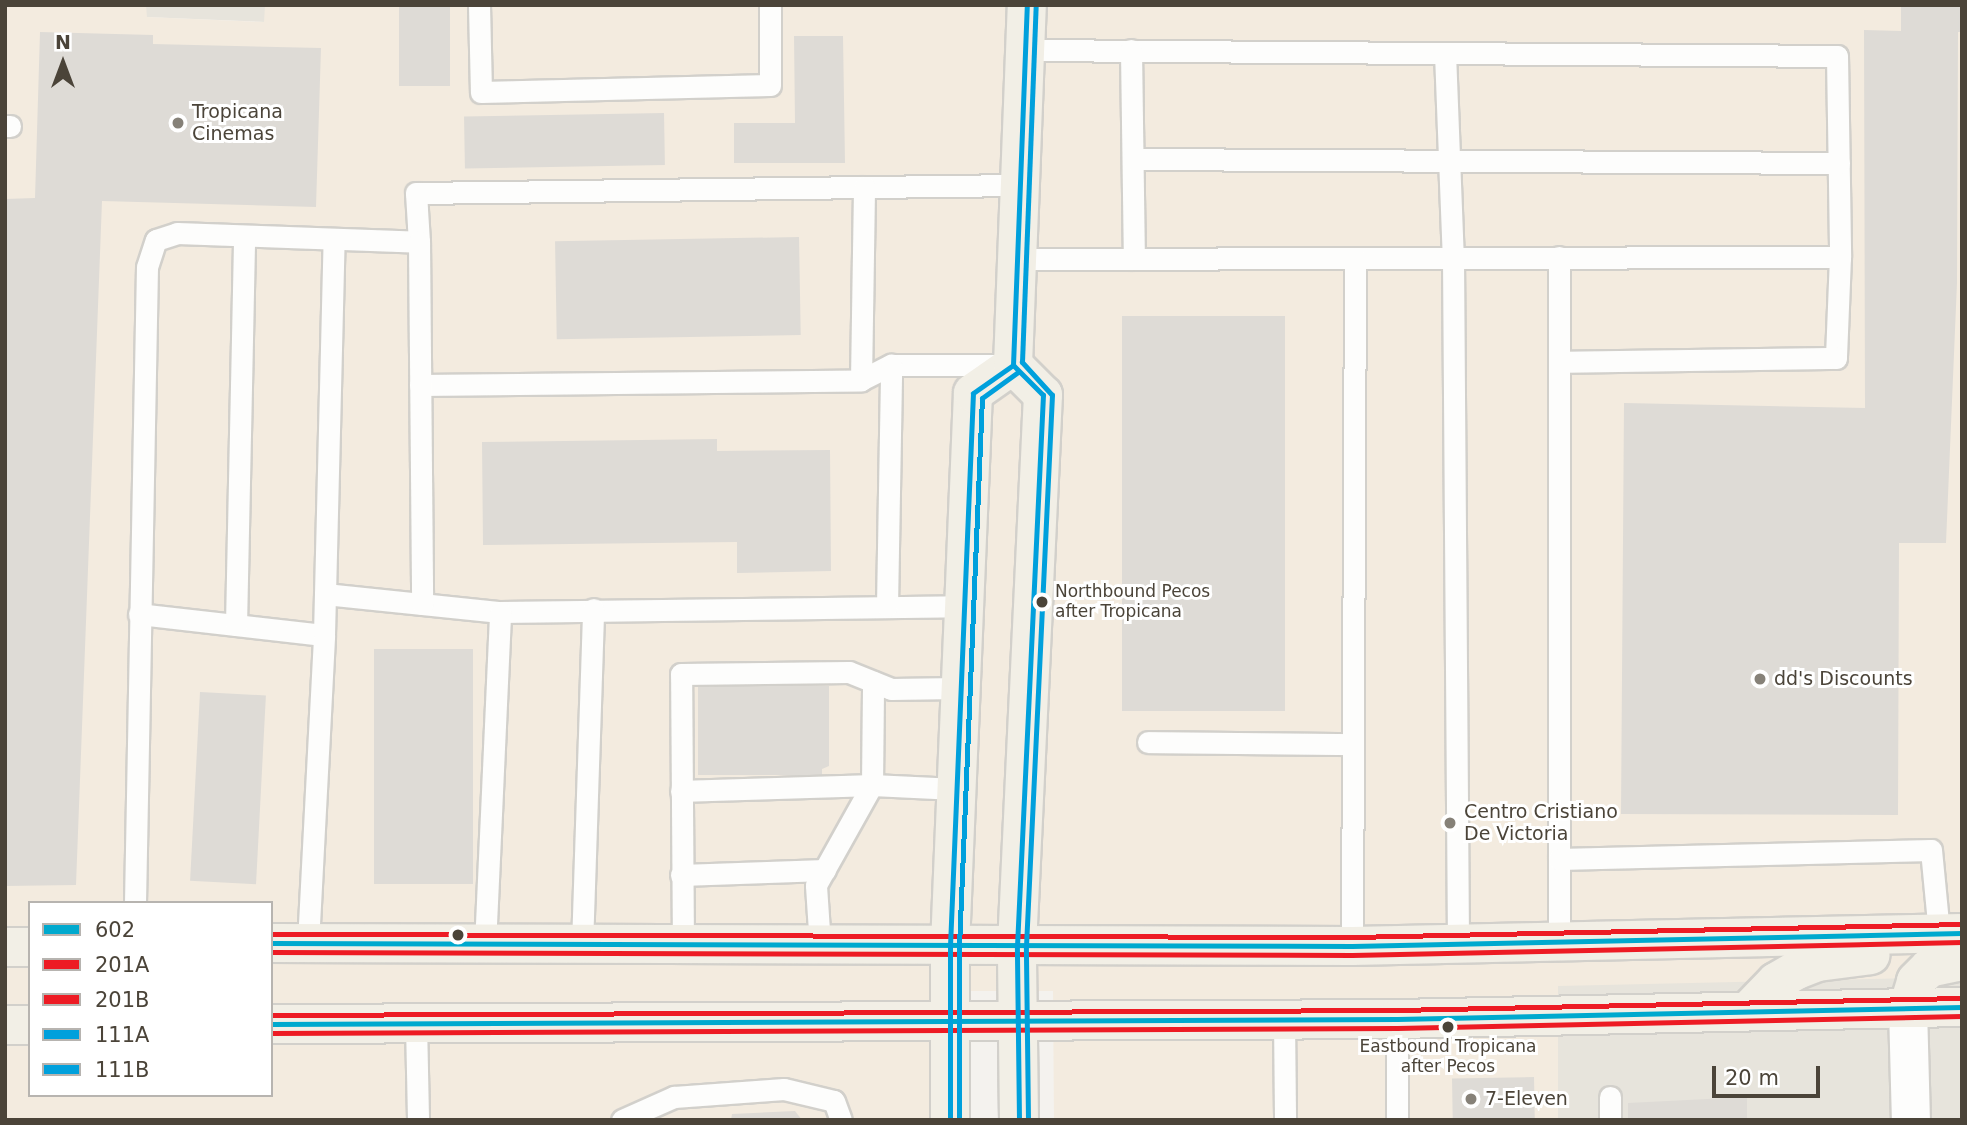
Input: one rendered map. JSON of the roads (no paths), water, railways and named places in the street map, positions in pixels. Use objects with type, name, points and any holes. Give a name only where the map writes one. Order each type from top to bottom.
[{"type":"main road","points":[[1019,1120],[1017,946],[1042,394],[1013,365],[1027,5]]},
{"type":"main road","points":[[950,1120],[950,946],[961,606],[973,393],[1013,365]]},
{"type":"main road","points":[[290,943],[485,946],[1352,946],[1559,940],[1954,942]]},
{"type":"main road","points":[[1908,1009],[1916,981],[1954,942]]},
{"type":"main road","points":[[1748,1012],[1776,982],[1818,962],[1954,942]]},
{"type":"main road","points":[[5,947],[28,947]]},
{"type":"main road","points":[[273,1024],[1397,1019],[1962,1007]]},
{"type":"main road","points":[[5,1025],[28,1025]]},
{"type":"street","points":[[1908,1009],[1911,1120]]},
{"type":"lane","points":[[479,5],[481,92],[770,85],[770,5]]},
{"type":"lane","points":[[1025,50],[1837,55],[1840,257],[1836,358],[1559,362]]},
{"type":"lane","points":[[1131,50],[1134,259]]},
{"type":"lane","points":[[1445,52],[1454,258],[1458,943]]},
{"type":"lane","points":[[1133,159],[1839,163]]},
{"type":"lane","points":[[422,604],[419,242],[416,193],[1020,185]]},
{"type":"lane","points":[[861,380],[863,187]]},
{"type":"lane","points":[[135,901],[147,267],[156,240],[177,233],[419,242]]},
{"type":"lane","points":[[236,625],[244,236]]},
{"type":"lane","points":[[290,943],[324,635],[334,239]]},
{"type":"lane","points":[[1559,257],[1559,940]]},
{"type":"lane","points":[[1017,259],[1840,257]]},
{"type":"lane","points":[[1352,946],[1355,258]]},
{"type":"lane","points":[[420,385],[861,380],[891,365],[1013,365]]},
{"type":"lane","points":[[887,606],[891,365]]},
{"type":"lane","points":[[326,594],[500,612],[593,608],[961,606]]},
{"type":"lane","points":[[582,946],[593,608]]},
{"type":"lane","points":[[485,946],[500,612]]},
{"type":"lane","points":[[139,614],[324,635]]},
{"type":"lane","points":[[683,946],[681,674],[849,672],[891,689],[959,688]]},
{"type":"lane","points":[[820,946],[816,885],[872,786],[873,682]]},
{"type":"lane","points":[[1148,743],[1351,744]]},
{"type":"lane","points":[[681,792],[872,786],[956,789]]},
{"type":"lane","points":[[1559,859],[1931,850],[1954,942]]},
{"type":"lane","points":[[681,875],[825,870]]},
{"type":"lane","points":[[1284,1019],[1285,1120]]},
{"type":"lane","points":[[1397,1019],[1397,1120]]},
{"type":"lane","points":[[416,1023],[418,1120]]},
{"type":"lane","points":[[622,1120],[674,1097],[784,1089],[834,1101],[841,1120]]},
{"type":"lane","points":[[1610,1097],[1610,1120]]},
{"type":"place","name":"Tropicana Cinemas","points":[[178,123]]},
{"type":"place","name":"Northbound Pecos after Tropicana","points":[[1042,602]]},
{"type":"place","name":"dd's Discounts","points":[[1760,679]]},
{"type":"place","name":"Centro Cristiano De Victoria","points":[[1450,823]]},
{"type":"place","name":"Eastbound Tropicana after Pecos","points":[[1448,1027]]},
{"type":"place","name":"7-Eleven","points":[[1471,1099]]}]
